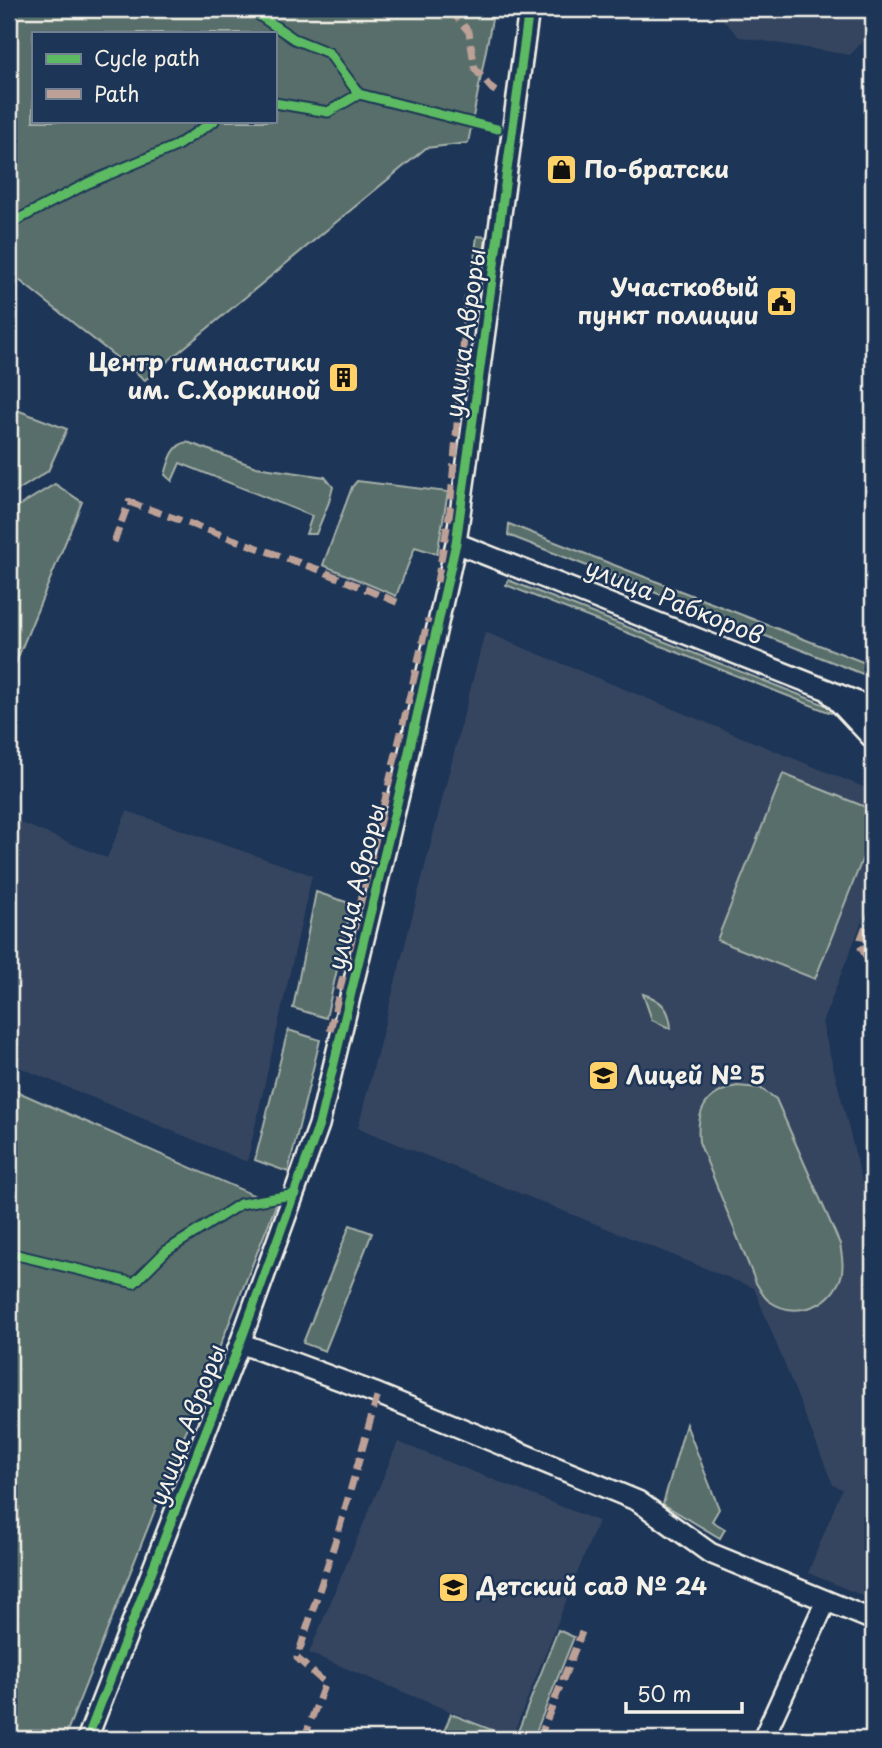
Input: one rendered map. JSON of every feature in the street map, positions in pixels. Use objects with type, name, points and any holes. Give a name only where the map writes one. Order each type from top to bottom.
[{"type":"street","name":"улица Авроры","points":[[87,1739],[240,1343],[319,1125],[456,543],[529,9]]},
{"type":"street","name":"улица Рабкоров","points":[[456,543],[873,708]]},
{"type":"street","points":[[825,689],[873,739]]},
{"type":"street","points":[[240,1343],[378,1394],[638,1501],[710,1553],[873,1620]]},
{"type":"street","points":[[763,1739],[826,1601]]},
{"type":"shaded area","points":[[713,9],[873,9],[873,31],[850,55],[739,37]]},
{"type":"shaded area","name":"Лицей № 5","points":[[485,632],[873,791],[873,893],[822,1023],[873,1224],[873,1600],[808,1573],[842,1489],[833,1485],[754,1288],[358,1128]]},
{"type":"shaded area","points":[[127,811],[312,875],[247,1162],[9,1063],[9,818],[107,858]]},
{"type":"shaded area","name":"Детский сад № 24","points":[[398,1442],[598,1521],[512,1737],[309,1653]]},
{"type":"green space","points":[[9,9],[494,9],[468,143],[426,148],[145,380],[9,272]]},
{"type":"green space","points":[[477,236],[486,237],[481,276],[472,275]]},
{"type":"green space","points":[[9,407],[67,429],[48,471],[9,496]]},
{"type":"green space","points":[[187,442],[256,467],[325,477],[333,487],[316,534],[306,534],[312,516],[180,463],[172,481],[165,475],[170,460],[175,450]]},
{"type":"green space","points":[[357,481],[448,492],[437,554],[415,547],[396,596],[323,565],[352,487]]},
{"type":"green space","points":[[55,484],[82,502],[9,679],[9,512]]},
{"type":"green space","points":[[509,524],[873,666],[873,678],[508,535]]},
{"type":"green space","points":[[508,580],[833,708],[831,713],[506,585]]},
{"type":"green space","points":[[783,774],[873,810],[873,832],[815,979],[717,940]]},
{"type":"green space","points":[[316,892],[352,904],[326,1018],[293,1008]]},
{"type":"green space","points":[[643,994],[664,1006],[671,1029],[652,1020]]},
{"type":"green space","points":[[288,1030],[320,1040],[288,1172],[255,1160]]},
{"type":"green space","points":[[737,1086],[760,1088],[776,1099],[840,1244],[842,1268],[839,1282],[826,1299],[808,1308],[788,1309],[769,1301],[763,1295],[699,1142],[699,1121],[705,1105],[717,1094]]},
{"type":"green space","points":[[9,1088],[276,1205],[64,1739],[9,1739]]},
{"type":"green space","points":[[350,1225],[372,1233],[325,1351],[303,1343]]},
{"type":"green space","points":[[686,1424],[719,1509],[712,1521],[725,1529],[720,1538],[663,1504]]},
{"type":"green space","points":[[558,1630],[574,1637],[533,1739],[515,1739]]},
{"type":"green space","points":[[451,1714],[515,1739],[441,1739]]},
{"type":"marked path","points":[[450,9],[469,32],[475,69],[492,89],[501,95]]},
{"type":"marked path","points":[[437,582],[450,511],[468,287]]},
{"type":"marked path","points":[[114,542],[129,502],[317,569],[399,603]]},
{"type":"marked path","points":[[330,1031],[428,619]]},
{"type":"marked path","points":[[873,907],[859,944],[873,968]]},
{"type":"marked path","points":[[304,1739],[325,1683],[297,1658],[338,1533],[378,1394]]},
{"type":"marked path","points":[[539,1739],[582,1632]]},
{"type":"cycle path","points":[[250,9],[294,39],[329,53],[359,94]]},
{"type":"cycle path","points":[[87,1739],[240,1343],[319,1125],[404,774],[456,543],[529,9]]},
{"type":"cycle path","points":[[276,103],[328,112],[359,94],[497,129]]},
{"type":"cycle path","points":[[9,224],[88,183],[176,146],[212,122]]},
{"type":"cycle path","points":[[9,1253],[134,1283],[166,1251],[240,1204],[296,1194]]},
{"type":"place","name":"По-братски","points":[[561,170]]},
{"type":"place","name":"Участковый пункт полиции","points":[[782,302]]},
{"type":"place","name":"Центр гимнастики им. С.Хоркиной","points":[[344,377]]},
{"type":"place","name":"Лицей № 5","points":[[603,1076]]},
{"type":"place","name":"Детский сад № 24","points":[[454,1587]]}]
